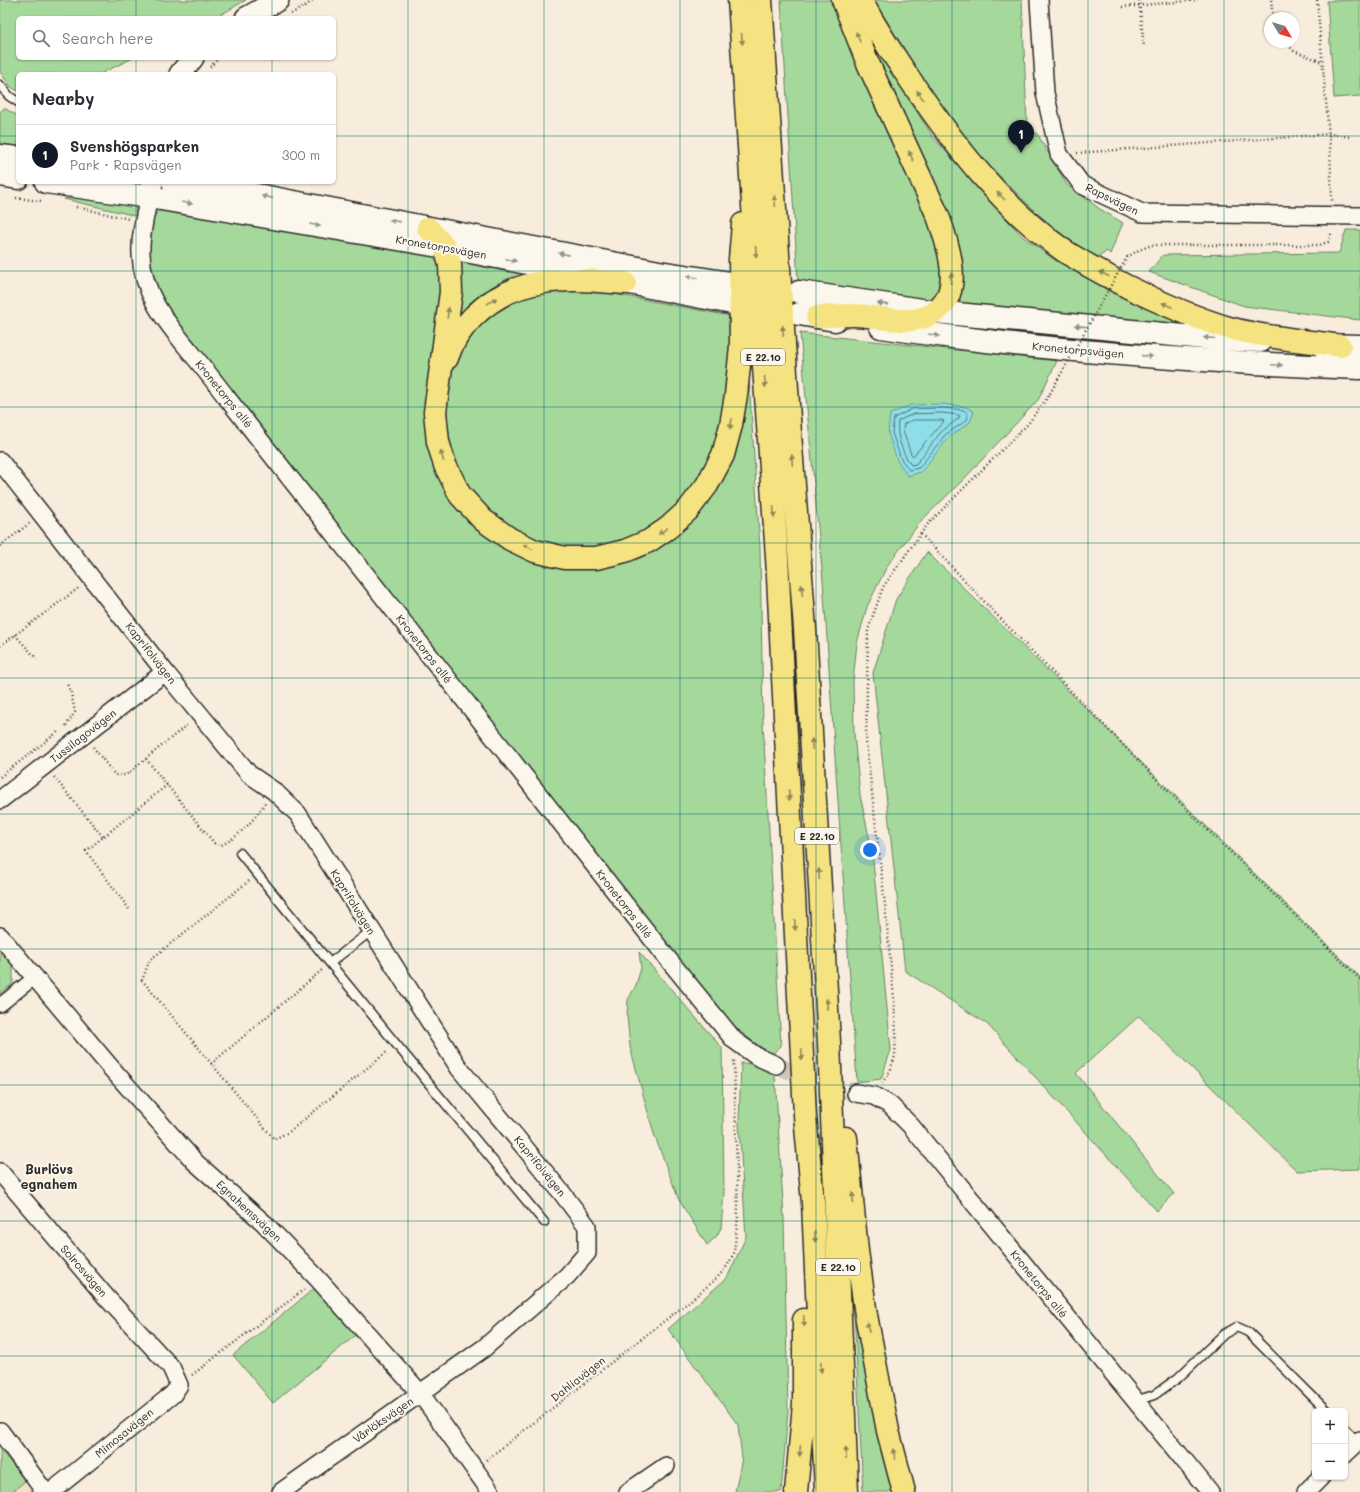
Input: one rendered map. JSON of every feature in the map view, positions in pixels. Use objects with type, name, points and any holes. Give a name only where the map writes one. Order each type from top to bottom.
[{"type":"highway","name":"E 22.10","points":[[739,0],[777,557],[805,1115],[813,1204],[826,1492]]},
{"type":"highway","name":"E 22.10","points":[[760,0],[805,629],[829,1042],[847,1492]]},
{"type":"highway","points":[[808,316],[855,315],[900,320],[923,318],[936,312],[947,300],[952,273],[947,241],[938,216],[867,61],[843,0]]},
{"type":"highway","points":[[861,0],[904,72],[934,115],[972,163],[1000,196],[1063,250],[1098,272],[1183,312],[1209,322],[1231,329],[1270,336],[1350,346]]},
{"type":"highway","points":[[428,228],[445,247],[450,265],[451,292],[435,412],[438,442],[445,465],[460,495],[483,520],[510,539],[535,551],[565,558],[596,558],[625,551],[649,541],[668,528],[688,510],[707,485],[723,455],[731,425],[736,395],[741,346],[740,259],[749,135]]},
{"type":"highway","points":[[440,378],[451,345],[465,326],[484,306],[506,292],[532,283],[559,280],[625,283]]},
{"type":"highway","points":[[829,1042],[842,1106],[857,1252],[866,1315],[888,1431],[904,1492]]},
{"type":"highway","points":[[796,1492],[804,1404],[805,1335],[800,1229],[805,1115]]},
{"type":"main road","points":[[0,156],[16,158]]},
{"type":"main road","points":[[0,175],[15,187]]},
{"type":"main road","name":"Kronetorpsvägen","points":[[44,192],[150,189],[625,283],[731,293],[659,272],[236,191],[187,184]]},
{"type":"main road","points":[[799,292],[936,312],[1215,339],[1350,346]]},
{"type":"main road","name":"Kronetorpsvägen","points":[[808,316],[941,336],[1093,352],[1247,364],[1360,368]]},
{"type":"street","name":"Rapsvägen","points":[[1039,0],[1044,94],[1059,154],[1082,185],[1142,214],[1360,216]]},
{"type":"street","points":[[253,16],[284,7]]},
{"type":"street","points":[[184,72],[200,64]]},
{"type":"street","name":"Kronetorps allé","points":[[150,189],[143,222],[140,256],[152,300],[168,324],[668,959],[734,1040],[756,1056],[776,1065]]},
{"type":"street","name":"Kaprifolvägen","points":[[0,461],[165,672],[249,774],[274,791],[298,814],[459,1068],[562,1193],[587,1226],[587,1253],[567,1276],[484,1348]]},
{"type":"street","name":"Tussilagovägen","points":[[0,800],[165,672]]},
{"type":"street","name":"Egnahemsvägen","points":[[0,936],[111,1068],[195,1162],[264,1223],[318,1279],[420,1393],[492,1492]]},
{"type":"street","points":[[0,1005],[34,978]]},
{"type":"street","name":"Kronetorps allé","points":[[856,1093],[874,1096],[890,1105],[911,1126],[1134,1401],[1210,1492]]},
{"type":"street","name":"Solrosvägen","points":[[0,1172],[106,1297],[171,1367],[179,1385]]},
{"type":"street","name":"Vårlöksvägen","points":[[281,1492],[484,1348]]},
{"type":"street","name":"Mimosavägen","points":[[52,1492],[173,1394],[179,1385]]},
{"type":"street","points":[[0,1431],[45,1492]]},
{"type":"street","points":[[1348,1451],[1359,1441]]},
{"type":"street","points":[[628,1492],[666,1466]]},
{"type":"street","points":[[1306,1492],[1318,1480]]},
{"type":"lane","points":[[0,85],[9,96],[16,101]]},
{"type":"lane","points":[[240,853],[544,1222]]},
{"type":"lane","points":[[330,963],[371,930]]},
{"type":"lane","points":[[1134,1401],[1154,1395],[1178,1378],[1224,1334],[1237,1327],[1248,1332],[1324,1408]]},
{"type":"lane","points":[[1348,1432],[1359,1441]]},
{"type":"path","points":[[284,7],[315,0]]},
{"type":"path","points":[[1140,0],[1144,47]]},
{"type":"path","points":[[1122,8],[1198,0]]},
{"type":"path","points":[[1271,0],[1272,12]]},
{"type":"path","points":[[874,1096],[890,1071],[895,1056],[896,1034],[886,912],[866,742],[868,630],[883,587],[928,525],[1027,426],[1048,397],[1127,257],[1139,250],[1152,246],[1319,244],[1328,242],[1332,235],[1329,134],[1317,0]]},
{"type":"path","points":[[1291,48],[1294,51],[1322,62]]},
{"type":"path","points":[[200,64],[213,60]]},
{"type":"path","points":[[1059,154],[1329,134],[1351,137]]},
{"type":"path","points":[[15,187],[44,192]]},
{"type":"path","points":[[70,206],[143,222]]},
{"type":"path","points":[[0,546],[42,514]]},
{"type":"path","points":[[921,534],[994,612],[1166,789],[1360,979]]},
{"type":"path","points":[[0,646],[82,586]]},
{"type":"path","points":[[15,635],[37,659]]},
{"type":"path","points":[[0,777],[68,725],[75,712],[71,693],[67,684]]},
{"type":"path","points":[[83,735],[115,775],[126,776],[192,721]]},
{"type":"path","points":[[146,759],[214,843],[221,845],[228,843],[255,818],[274,791]]},
{"type":"path","points":[[45,765],[103,837]]},
{"type":"path","points":[[129,909],[86,851],[167,785]]},
{"type":"path","points":[[257,875],[150,960],[142,980],[211,1064],[274,1139],[289,1132],[396,1044]]},
{"type":"path","points":[[211,1064],[330,963]]},
{"type":"path","name":"Dahliavägen","points":[[475,1469],[690,1301],[717,1278],[728,1265],[734,1253],[738,1216],[734,1040]]},
{"type":"path","points":[[179,1385],[318,1279]]},
{"type":"shaded area","points":[[25,1481],[32,1492],[12,1492]]},
{"type":"green space","points":[[0,0],[246,0],[218,16],[16,16],[16,60],[129,60],[104,72],[16,72],[16,90],[11,87],[0,72]]},
{"type":"green space","points":[[781,0],[835,0],[939,237],[943,259],[939,294],[934,301],[798,282]]},
{"type":"green space","points":[[874,0],[1022,0],[1027,122],[1038,135],[1067,185],[1100,209],[1123,223],[1110,254],[1107,251],[1099,257],[1083,252],[1037,213],[977,154],[919,73]]},
{"type":"green space","points":[[1360,0],[1360,96],[1334,98],[1327,1]]},
{"type":"green space","points":[[868,34],[933,137],[1022,236],[1056,261],[1113,291],[1196,329],[955,305],[935,185]]},
{"type":"green space","points":[[4,108],[16,115],[16,150],[0,148],[0,112]]},
{"type":"green space","points":[[91,196],[133,205],[136,210],[136,216],[64,199]]},
{"type":"green space","points":[[160,209],[436,254],[442,263],[439,474],[543,563],[689,522],[748,364],[760,548],[763,724],[781,1046],[772,1054],[746,1036],[722,1014],[181,328],[156,289],[150,259],[149,247],[151,225]]},
{"type":"green space","points":[[1346,230],[1360,230],[1360,320],[1244,306],[1149,272],[1163,255],[1339,253]]},
{"type":"green space","points":[[458,256],[545,273],[455,327]]},
{"type":"green space","points":[[593,290],[730,316],[730,376],[718,444],[685,504],[645,535],[599,550],[556,548],[516,533],[477,503],[452,462],[444,423],[451,371],[459,351],[472,332],[504,304],[543,291]]},
{"type":"green space","points":[[800,333],[1057,361],[1038,400],[964,479],[921,521],[887,566],[867,607],[857,643],[853,681],[854,734],[860,795],[872,851],[891,1050],[881,1079],[857,1082],[823,580]]},
{"type":"green space","points":[[927,552],[1360,977],[1360,1169],[1297,1171],[1139,1016],[1076,1073],[1174,1194],[1157,1211],[987,1024],[905,971],[873,673],[896,599]]},
{"type":"green space","points":[[0,950],[13,965],[13,983],[0,994]]},
{"type":"green space","points":[[639,952],[722,1048],[724,1192],[721,1228],[716,1237],[707,1245],[679,1200],[654,1134],[630,1047],[627,1016],[628,1000],[636,985],[641,968]]},
{"type":"green space","points":[[741,1063],[762,1065],[775,1075],[784,1219],[788,1411],[781,1492],[735,1492],[742,1458],[738,1425],[668,1329],[727,1278],[746,1237],[739,1123]]},
{"type":"green space","points":[[316,1287],[356,1335],[273,1403],[233,1355]]},
{"type":"green space","points":[[854,1310],[893,1492],[863,1492]]},
{"type":"green space","points":[[0,1449],[25,1481],[12,1492],[0,1492]]},
{"type":"water","points":[[943,404],[966,407],[974,412],[970,422],[948,438],[921,472],[908,476],[897,460],[888,433],[890,414],[911,405]]},
{"type":"tunnel","points":[[776,1065],[792,1072],[856,1093]]},
{"type":"place","name":"Svenshögsparken","points":[[1021,153]]},
{"type":"district","name":"Burlövs egnahem","points":[[49,1176]]}]
